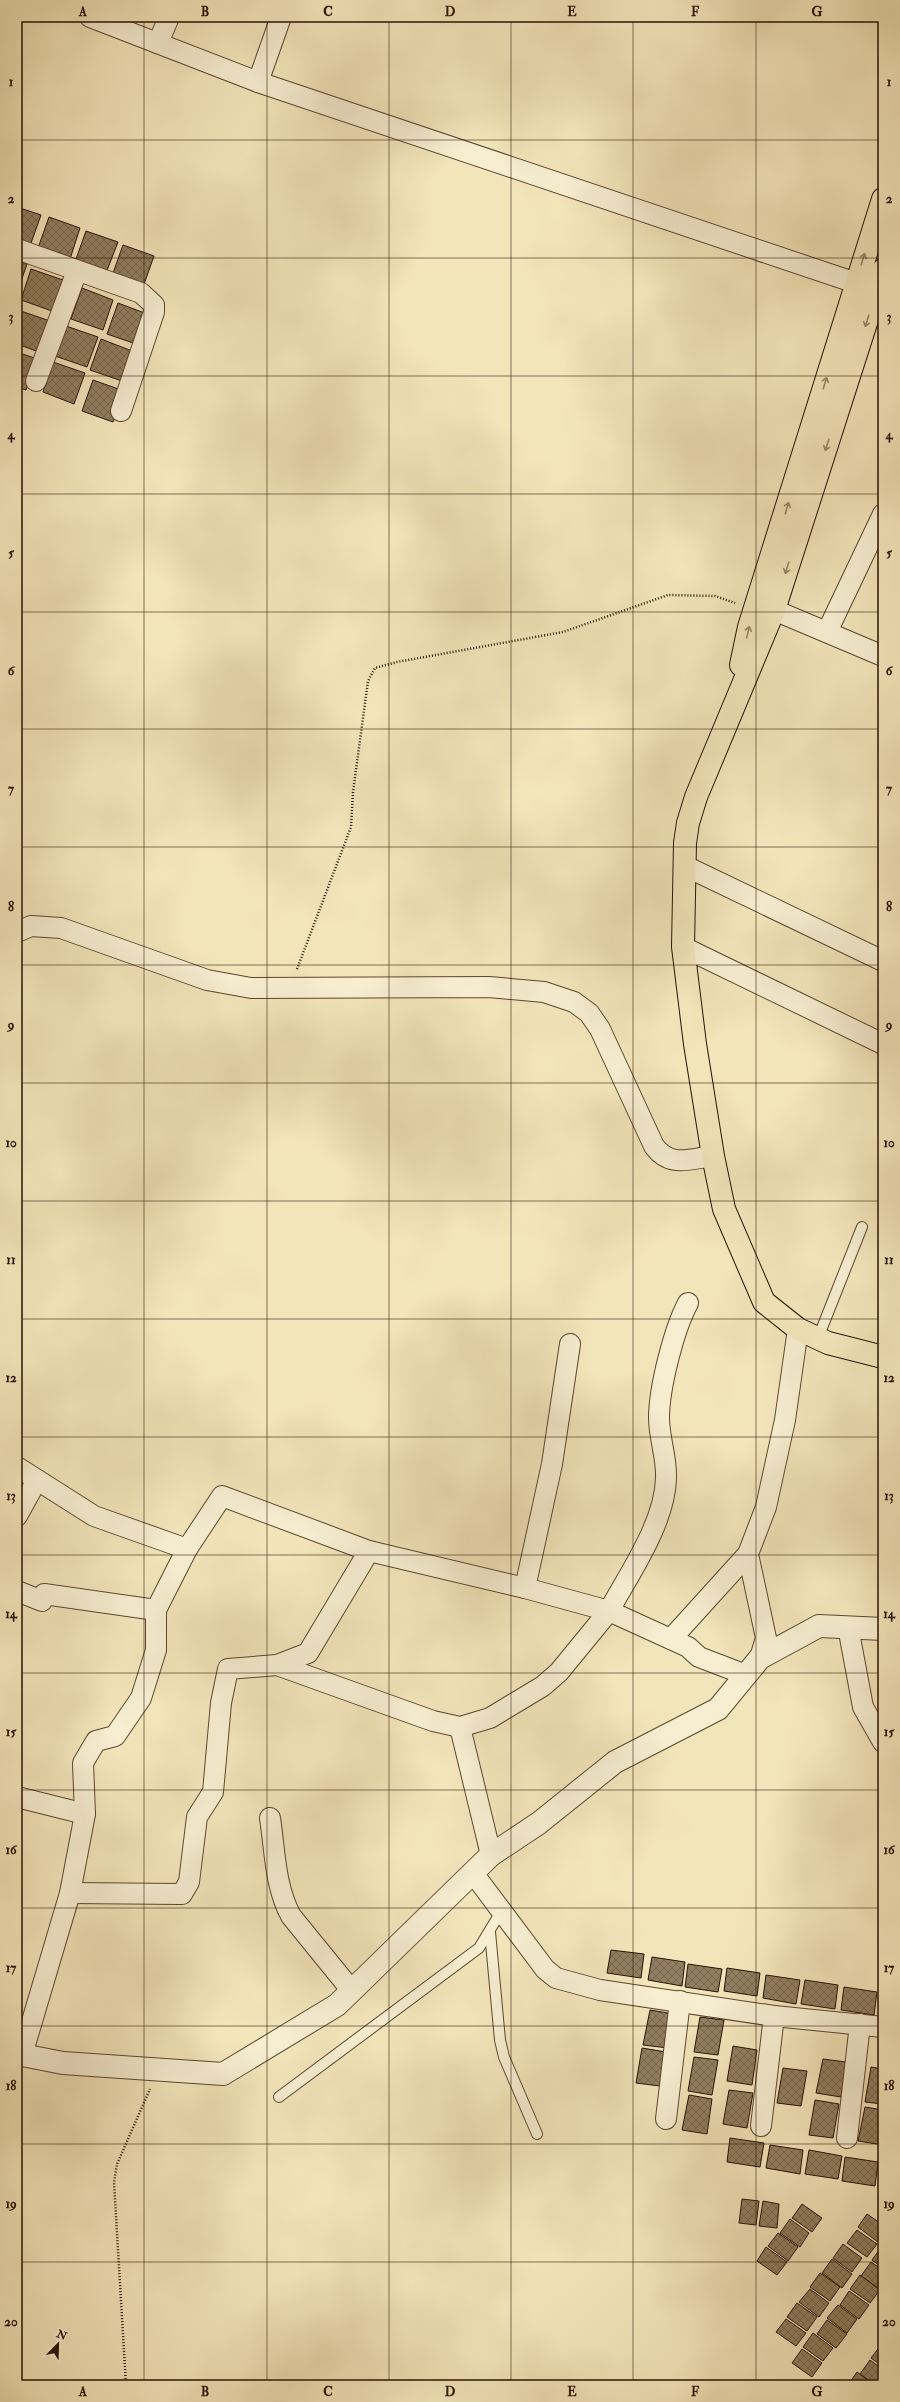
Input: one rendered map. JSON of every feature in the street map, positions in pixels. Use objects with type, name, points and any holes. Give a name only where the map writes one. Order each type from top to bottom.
[{"type":"main road","points":[[764,610],[855,283],[883,199]]},
{"type":"main road","points":[[880,280],[764,610],[749,627],[732,711],[688,823],[685,866],[683,947],[695,1044],[713,1156],[724,1209],[764,1302],[798,1329],[818,1338],[883,1357]]},
{"type":"street","points":[[90,17],[258,82],[855,283],[880,280]]},
{"type":"street","points":[[158,43],[169,17]]},
{"type":"street","points":[[258,82],[281,17]]},
{"type":"street","points":[[17,249],[141,293],[154,305],[154,312],[121,410]]},
{"type":"street","points":[[36,381],[77,271]]},
{"type":"street","points":[[828,632],[883,514]]},
{"type":"street","points":[[764,610],[828,632],[883,656]]},
{"type":"street","points":[[685,866],[883,961]]},
{"type":"street","points":[[17,932],[32,926],[61,928],[220,983],[251,988],[490,987],[558,995],[589,1013],[600,1029],[654,1146],[660,1154],[668,1160],[678,1161],[713,1156]]},
{"type":"street","points":[[683,947],[883,1044]]},
{"type":"street","points":[[277,1665],[433,1722],[460,1727],[490,1718],[543,1686],[559,1672],[609,1611],[657,1523],[666,1479],[659,1418],[664,1384],[681,1317],[688,1303]]},
{"type":"street","points":[[670,1639],[748,1554],[766,1507],[784,1420],[798,1329]]},
{"type":"street","points":[[524,1588],[552,1464],[570,1344]]},
{"type":"street","points":[[17,1467],[94,1516],[187,1549]]},
{"type":"street","points":[[17,1516],[37,1480]]},
{"type":"street","points":[[746,1675],[699,1657],[688,1647],[609,1611],[524,1588],[369,1551],[222,1496],[187,1549],[156,1610],[156,1650],[141,1698],[115,1736],[96,1741],[83,1763],[85,1814],[70,1893],[20,2054],[63,2063],[223,2074],[337,2005],[491,1855],[539,1823],[615,1762],[718,1709],[746,1675],[760,1658],[820,1626],[883,1630]]},
{"type":"street","points":[[70,1893],[182,1894],[189,1882],[197,1817],[213,1792],[221,1703],[228,1669],[277,1665],[308,1653],[369,1551]]},
{"type":"street","points":[[748,1554],[766,1638],[760,1658]]},
{"type":"street","points":[[17,1591],[43,1597],[156,1610]]},
{"type":"street","points":[[848,1627],[863,1707],[883,1742]]},
{"type":"street","points":[[460,1727],[491,1855]]},
{"type":"street","points":[[17,1797],[85,1814]]},
{"type":"street","points":[[270,1818],[281,1892],[285,1905],[291,1916],[352,1990]]},
{"type":"street","points":[[473,1873],[526,1941],[545,1969],[556,1978],[600,1990],[774,2016],[883,2027]]},
{"type":"street","points":[[666,2119],[680,2001]]},
{"type":"street","points":[[761,2126],[774,2016]]},
{"type":"street","points":[[847,2138],[860,2024]]},
{"type":"lane","points":[[818,1338],[862,1227]]},
{"type":"lane","points":[[279,2097],[479,1948],[490,1932],[506,1915]]},
{"type":"lane","points":[[490,1932],[504,2057],[537,2134]]},
{"type":"path","points":[[289,988],[351,827],[353,792],[368,681],[376,668],[397,662],[563,632],[668,595],[715,596],[764,610]]},
{"type":"path","points":[[126,2385],[114,2182],[117,2164],[125,2144],[160,2070]]},
{"type":"building","points":[[17,207],[41,215],[30,246],[17,241]]},
{"type":"building","points":[[49,217],[80,228],[70,259],[38,248]]},
{"type":"building","points":[[86,231],[118,242],[106,273],[75,262]]},
{"type":"building","points":[[123,245],[154,256],[143,287],[112,276]]},
{"type":"building","points":[[17,260],[27,264],[17,293]]},
{"type":"building","points":[[31,269],[63,280],[52,311],[21,300]]},
{"type":"building","points":[[82,288],[113,300],[103,330],[71,319]]},
{"type":"building","points":[[118,303],[150,315],[139,345],[107,334]]},
{"type":"building","points":[[18,310],[50,321],[39,352],[17,344]]},
{"type":"building","points":[[66,326],[98,337],[87,367],[55,356]]},
{"type":"building","points":[[101,339],[132,351],[122,381],[90,370]]},
{"type":"building","points":[[17,352],[37,359],[26,390],[17,387]]},
{"type":"building","points":[[53,362],[85,373],[74,404],[43,392]]},
{"type":"building","points":[[93,380],[124,391],[113,422],[82,411]]},
{"type":"building","points":[[611,1950],[644,1954],[641,1978],[607,1973]]},
{"type":"building","points":[[652,1957],[685,1962],[682,1986],[648,1980]]},
{"type":"building","points":[[688,1964],[722,1969],[718,1992],[685,1987]]},
{"type":"building","points":[[727,1968],[760,1973],[757,1996],[724,1991]]},
{"type":"building","points":[[766,1975],[800,1980],[796,2004],[763,1998]]},
{"type":"building","points":[[805,1980],[838,1985],[835,2009],[801,2004]]},
{"type":"building","points":[[844,1987],[877,1992],[874,2015],[841,2010]]},
{"type":"building","points":[[883,1991],[883,2015],[879,2014]]},
{"type":"building","points":[[650,2010],[674,2014],[668,2048],[643,2045]]},
{"type":"building","points":[[700,2017],[724,2020],[718,2055],[694,2052]]},
{"type":"building","points":[[733,2046],[757,2050],[752,2085],[727,2081]]},
{"type":"building","points":[[642,2048],[666,2052],[660,2086],[636,2083]]},
{"type":"building","points":[[694,2057],[718,2060],[712,2095],[688,2091]]},
{"type":"building","points":[[823,2059],[846,2062],[841,2097],[816,2093]]},
{"type":"building","points":[[871,2067],[883,2069],[883,2104],[865,2102]]},
{"type":"building","points":[[783,2068],[807,2071],[801,2106],[777,2103]]},
{"type":"building","points":[[729,2090],[753,2093],[747,2128],[723,2124]]},
{"type":"building","points":[[689,2095],[712,2099],[707,2134],[682,2130]]},
{"type":"building","points":[[815,2100],[839,2104],[833,2138],[809,2135]]},
{"type":"building","points":[[865,2107],[883,2110],[883,2145],[858,2141]]},
{"type":"building","points":[[730,2138],[764,2143],[760,2167],[727,2162]]},
{"type":"building","points":[[770,2145],[803,2150],[800,2174],[766,2168]]},
{"type":"building","points":[[809,2150],[842,2156],[838,2179],[805,2174]]},
{"type":"building","points":[[845,2157],[878,2162],[875,2186],[842,2181]]},
{"type":"building","points":[[883,2160],[883,2184],[879,2184]]},
{"type":"building","points":[[742,2199],[759,2201],[756,2225],[739,2223]]},
{"type":"building","points":[[763,2201],[779,2204],[777,2228],[759,2226]]},
{"type":"building","points":[[802,2204],[822,2218],[812,2232],[792,2218]]},
{"type":"building","points":[[867,2214],[883,2225],[883,2234],[878,2242],[858,2227]]},
{"type":"building","points":[[790,2219],[809,2233],[800,2247],[780,2233]]},
{"type":"building","points":[[857,2230],[877,2244],[867,2257],[847,2243]]},
{"type":"building","points":[[778,2233],[798,2247],[788,2261],[768,2246]]},
{"type":"building","points":[[843,2244],[862,2258],[852,2272],[833,2258]]},
{"type":"building","points":[[882,2246],[883,2247],[883,2268],[872,2260]]},
{"type":"building","points":[[766,2247],[787,2262],[777,2275],[757,2261]]},
{"type":"building","points":[[832,2259],[852,2274],[842,2288],[822,2273]]},
{"type":"building","points":[[871,2262],[883,2270],[881,2290],[861,2276]]},
{"type":"building","points":[[820,2273],[840,2287],[830,2301],[810,2287]]},
{"type":"building","points":[[860,2275],[880,2290],[870,2303],[850,2289]]},
{"type":"building","points":[[810,2289],[829,2303],[819,2317],[799,2302]]},
{"type":"building","points":[[849,2291],[869,2305],[859,2319],[840,2305]]},
{"type":"building","points":[[797,2303],[817,2317],[807,2331],[787,2317]]},
{"type":"building","points":[[838,2305],[857,2319],[847,2333],[827,2318]]},
{"type":"building","points":[[786,2319],[806,2333],[796,2346],[776,2332]]},
{"type":"building","points":[[827,2320],[847,2334],[836,2348],[817,2334]]},
{"type":"building","points":[[813,2333],[833,2348],[823,2361],[803,2347]]},
{"type":"building","points":[[881,2345],[883,2346],[883,2367],[871,2358]]},
{"type":"building","points":[[802,2349],[822,2363],[812,2377],[792,2363]]},
{"type":"building","points":[[870,2360],[883,2370],[882,2385],[875,2385],[860,2374]]},
{"type":"building","points":[[857,2372],[874,2385],[848,2385]]}]
